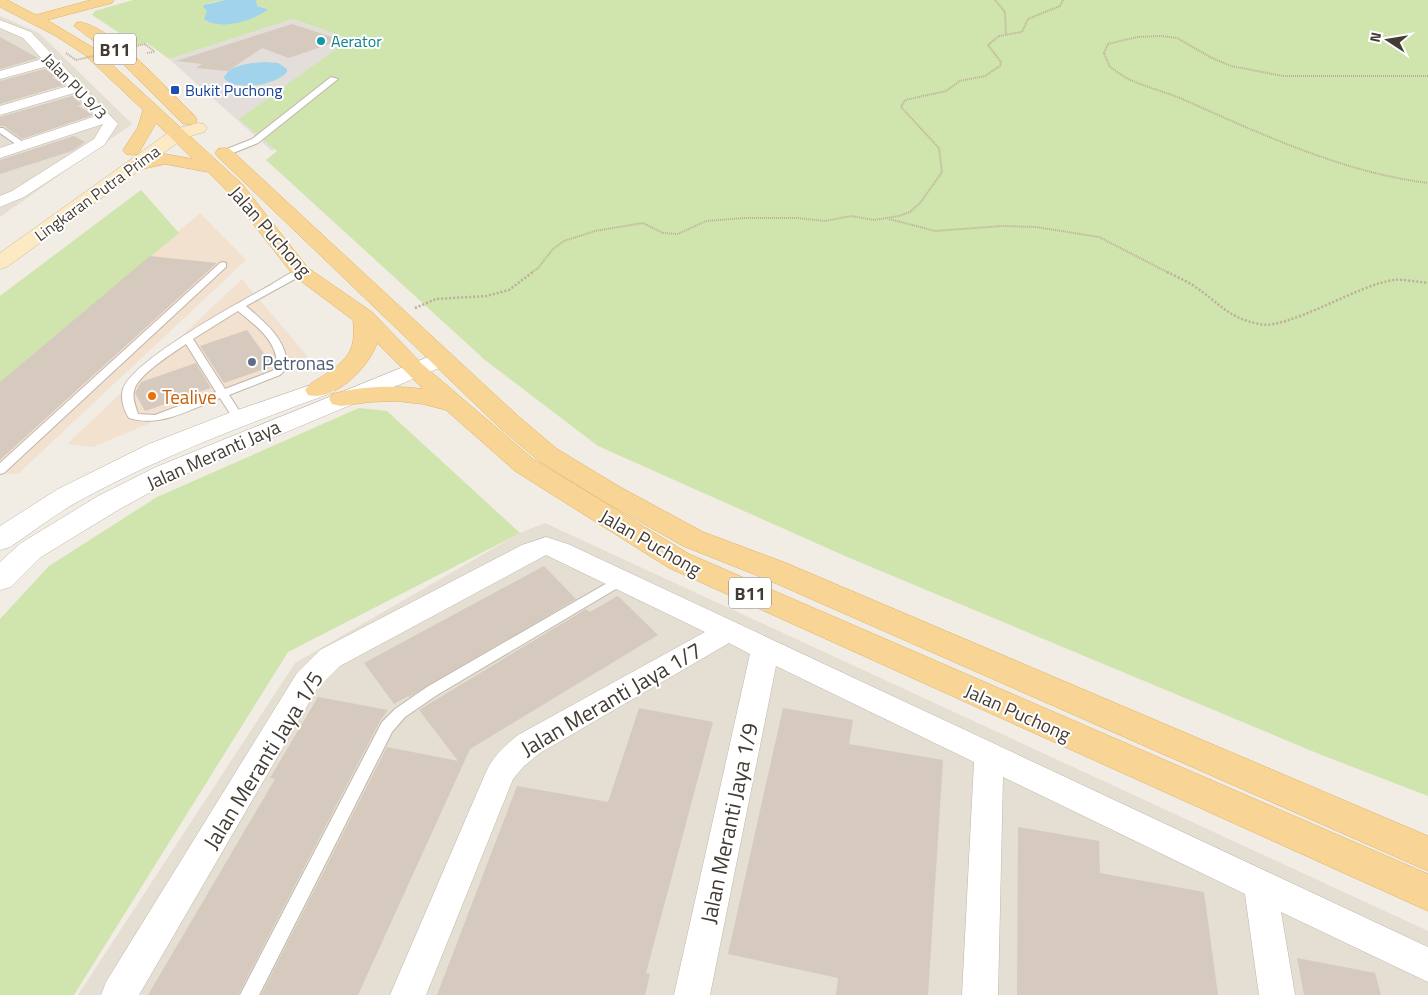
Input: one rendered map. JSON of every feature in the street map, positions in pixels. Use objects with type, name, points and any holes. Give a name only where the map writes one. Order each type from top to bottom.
[{"type":"main road","points":[[39,10],[87,0]]},
{"type":"main road","points":[[39,10],[105,0]]},
{"type":"main road","points":[[84,27],[78,18],[80,14],[105,0]]},
{"type":"main road","name":"Jalan Puchong","points":[[0,2],[39,10],[84,27],[105,40],[126,58],[183,127],[219,161],[399,316],[422,358],[460,407],[524,465],[678,561],[1428,893]]},
{"type":"main road","name":"Jalan Puchong","points":[[39,10],[90,52],[151,110],[183,127]]},
{"type":"main road","points":[[151,110],[147,127],[133,158],[219,161]]},
{"type":"main road","name":"Lingkaran Putra Prima","points":[[0,244],[183,127]]},
{"type":"main road","name":"Lingkaran Putra Prima","points":[[0,264],[133,158]]},
{"type":"main road","name":"Jalan Puchong","points":[[219,161],[235,188],[302,272],[509,422],[548,455],[610,493],[693,539],[776,571],[1428,854]]},
{"type":"main road","points":[[317,390],[338,377],[356,362],[366,346],[367,333],[364,317]]},
{"type":"main road","points":[[341,399],[375,393],[406,394],[435,399],[460,407]]},
{"type":"street","name":"Jalan PU 9/3","points":[[0,24],[27,35],[111,124],[99,142],[18,194],[0,202]]},
{"type":"street","points":[[9,39],[27,35]]},
{"type":"street","points":[[0,75],[50,61]]},
{"type":"street","points":[[0,111],[76,88]]},
{"type":"street","points":[[0,153],[105,118]]},
{"type":"street","name":"Jalan Meranti Jaya","points":[[0,540],[68,495],[158,450],[238,418],[317,390],[422,358]]},
{"type":"street","name":"Jalan Meranti Jaya","points":[[0,579],[31,550],[108,503],[156,477],[341,399],[422,358]]},
{"type":"street","name":"Jalan Meranti Jaya 1/5","points":[[119,995],[308,681],[330,658],[530,551],[546,546],[621,580]]},
{"type":"street","points":[[621,580],[1428,964]]},
{"type":"street","name":"Jalan Meranti Jaya 1/7","points":[[408,995],[501,772],[513,757],[529,744],[727,632]]},
{"type":"street","name":"Jalan Meranti Jaya 1/9","points":[[692,995],[766,650]]},
{"type":"street","points":[[980,995],[989,756]]},
{"type":"street","points":[[1260,885],[1277,995]]},
{"type":"lane","points":[[219,161],[255,141],[334,78]]},
{"type":"lane","points":[[0,130],[23,145]]},
{"type":"lane","points":[[0,470],[223,265]]},
{"type":"lane","points":[[239,306],[264,329],[280,348],[284,359],[282,368],[276,373],[157,418],[143,419],[133,416],[128,402],[129,387],[138,377],[187,338],[239,306],[302,272]]},
{"type":"lane","points":[[187,338],[238,418]]},
{"type":"lane","points":[[249,995],[387,727],[400,713],[432,692],[621,580]]},
{"type":"path","points":[[995,0],[1005,12],[1006,34]]},
{"type":"path","points":[[399,316],[436,299],[486,296],[509,290],[538,268],[553,249],[564,241],[595,232],[643,223],[663,233],[678,234],[706,221],[744,218],[797,218],[825,221],[851,216],[874,220],[910,212],[920,204],[942,172],[939,148],[901,107],[905,100],[946,91],[960,81],[992,73],[1000,66],[1001,62],[988,45],[999,36],[1022,32],[1028,19],[1060,6],[1063,0]]},
{"type":"path","points":[[1428,76],[1283,76],[1231,66],[1210,57],[1177,38],[1160,36],[1138,37],[1108,44],[1104,53],[1108,66],[1120,74],[1151,89],[1178,98],[1305,151],[1396,178],[1428,183]]},
{"type":"path","points":[[66,52],[76,60],[146,44],[155,52]]},
{"type":"path","points":[[888,218],[935,231],[1002,226],[1036,227],[1099,237],[1194,286],[1223,310],[1241,319],[1262,325],[1283,322],[1363,289],[1394,280],[1428,283]]},
{"type":"shaded area","points":[[0,16],[39,33],[132,124],[0,217]]},
{"type":"shaded area","points":[[293,19],[353,40],[386,56],[272,151],[169,59]]},
{"type":"shaded area","points":[[200,213],[246,260],[18,474],[0,473],[0,381]]},
{"type":"shaded area","points":[[242,279],[308,357],[93,447],[67,444]]},
{"type":"shaded area","points":[[545,523],[1428,931],[1428,995],[78,995],[295,663],[520,533]]},
{"type":"green space","points":[[133,0],[225,0],[209,3],[207,21],[231,23],[246,19],[267,8],[256,6],[256,0],[1428,0],[1428,796],[1319,754],[845,556],[598,446],[485,360],[266,160],[277,151],[239,119],[350,39],[293,19],[169,59],[147,43],[138,45],[92,15],[95,11]]},
{"type":"green space","points":[[141,190],[179,233],[0,383],[0,296]]},
{"type":"green space","points":[[359,408],[387,411],[520,533],[288,652],[74,995],[0,995],[0,619],[49,566],[157,497]]},
{"type":"water","points":[[225,0],[256,0],[257,6],[268,9],[246,21],[237,23],[219,24],[211,23],[204,19],[207,11],[203,7],[204,5]]},
{"type":"water","points":[[265,62],[278,63],[287,69],[287,72],[282,77],[266,83],[246,86],[237,85],[224,78],[227,73],[236,67]]},
{"type":"building","points":[[292,24],[341,40],[289,58],[262,48],[228,71],[196,68],[202,64],[176,61]]},
{"type":"building","points":[[0,37],[38,58],[0,69]]},
{"type":"building","points":[[45,69],[55,76],[52,77],[64,85],[0,104],[0,81]]},
{"type":"building","points":[[72,96],[82,104],[78,106],[93,115],[22,139],[4,126],[0,126],[0,117]]},
{"type":"building","points":[[74,136],[85,142],[72,151],[0,174],[0,160]]},
{"type":"building","points":[[150,256],[217,263],[0,460],[0,382]]},
{"type":"building","points":[[247,330],[273,366],[224,383],[200,346]]},
{"type":"building","points":[[196,363],[211,388],[145,411],[135,393],[141,382]]},
{"type":"building","points":[[544,566],[576,599],[409,697],[394,704],[364,663]]},
{"type":"building","points":[[618,596],[658,635],[470,749],[358,995],[261,995],[387,747],[458,761],[419,710],[586,609],[590,612]]},
{"type":"building","points":[[318,697],[388,710],[380,721],[238,995],[148,995],[275,779],[270,778]]},
{"type":"building","points":[[639,708],[713,722],[646,973],[650,974],[645,995],[437,995],[517,786],[608,802]]},
{"type":"building","points":[[783,708],[853,720],[849,744],[943,760],[928,995],[836,995],[838,978],[728,954]]},
{"type":"building","points":[[1018,827],[1099,841],[1100,873],[1204,892],[1218,995],[1017,995]]},
{"type":"building","points":[[1297,958],[1375,973],[1381,995],[1304,995]]},
{"type":"place","name":"Aerator","points":[[321,41]]},
{"type":"place","name":"Bukit Puchong","points":[[175,90]]},
{"type":"place","name":"Petronas","points":[[252,362]]},
{"type":"place","name":"Tealive","points":[[152,396]]}]
